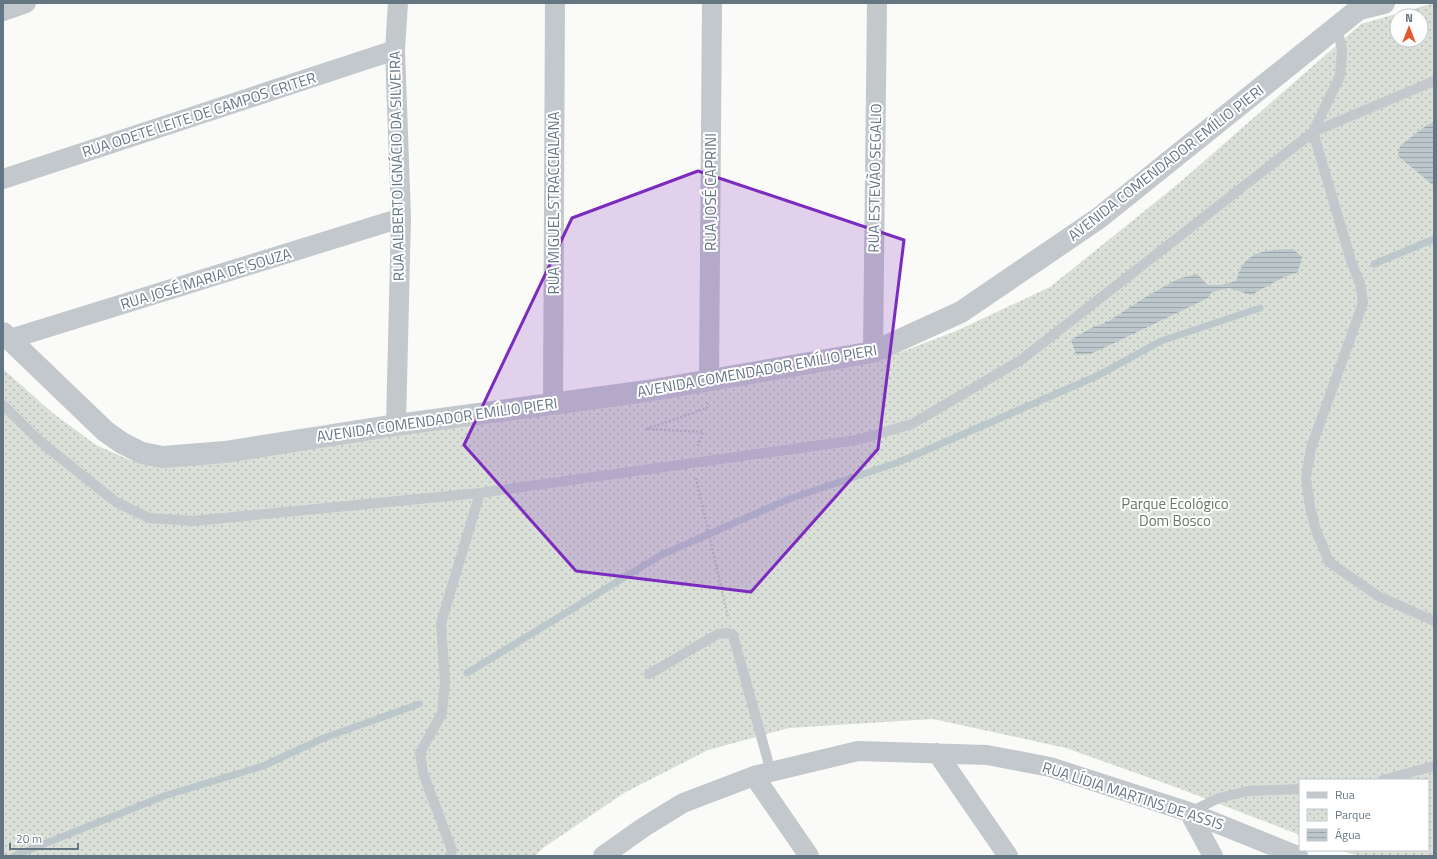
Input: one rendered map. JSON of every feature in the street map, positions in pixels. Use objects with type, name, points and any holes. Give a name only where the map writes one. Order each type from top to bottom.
[{"type":"street","points":[[3,11],[26,3]]},
{"type":"street","name":"RUA ALBERTO IGNÁCIO DA SILVEIRA","points":[[396,425],[401,218],[395,50],[398,3]]},
{"type":"street","name":"RUA MIGUEL STRACCIALANA","points":[[553,404],[555,3]]},
{"type":"street","name":"RUA JOSÉ CAPRINI","points":[[709,381],[712,3]]},
{"type":"street","name":"RUA ESTEVÃO SEGALIO","points":[[874,352],[877,3]]},
{"type":"street","name":"AVENIDA COMENDADOR EMÍLIO PIERI","points":[[6,336],[105,431],[122,443],[142,453],[163,457],[225,452],[396,425],[709,381],[874,352],[961,312],[1099,218],[1337,26],[1359,6],[1384,3]]},
{"type":"street","name":"RUA ODETE LEITE DE CAMPOS CRITER","points":[[3,179],[395,50]]},
{"type":"street","name":"RUA JOSÉ MARIA DE SOUZA","points":[[6,336],[401,218]]},
{"type":"street","name":"RUA LÍDIA MARTINS DE ASSIS","points":[[609,854],[644,827],[683,803],[763,774],[858,752],[987,755],[1050,767],[1189,812],[1298,856]]},
{"type":"street","points":[[937,753],[1008,856]]},
{"type":"street","points":[[763,774],[809,856]]},
{"type":"street","points":[[1189,812],[1213,856]]},
{"type":"lane","points":[[1337,26],[1342,50],[1340,76],[1314,132],[1352,264],[1360,283],[1362,304],[1311,448],[1306,478],[1316,530],[1329,562],[1378,596],[1434,621]]},
{"type":"lane","points":[[3,405],[42,443],[116,502],[149,518],[193,521],[480,493],[857,440],[912,424],[1021,360],[1314,132],[1434,81]]},
{"type":"lane","points":[[451,856],[452,850],[423,773],[420,753],[442,713],[445,682],[441,623],[480,493]]},
{"type":"lane","points":[[649,674],[718,634],[727,633],[733,635],[763,774]]},
{"type":"lane","points":[[1387,779],[1434,766]]},
{"type":"lane","points":[[1189,812],[1219,798],[1248,791],[1299,789]]},
{"type":"path","points":[[709,381],[707,408],[646,429],[703,432],[693,463],[733,635]]},
{"type":"highlighted area","points":[[698,171],[904,240],[878,449],[751,592],[576,571],[464,445],[572,218]]},
{"type":"green space","name":"Parque Ecológico Dom Bosco","points":[[1434,3],[1434,856],[1358,856],[1343,851],[1429,851],[1429,779],[1299,779],[1299,835],[1178,788],[1066,748],[933,719],[789,728],[708,750],[624,793],[543,848],[535,856],[3,856],[3,369],[54,414],[96,445],[132,461],[167,464],[882,359],[954,332],[1050,287],[1178,184],[1361,24],[1389,16],[1389,48],[1429,48],[1429,8],[1417,8]]},
{"type":"water","points":[[1434,122],[1434,186],[1398,156],[1400,146],[1427,125]]},
{"type":"water","points":[[1293,249],[1302,257],[1298,272],[1282,278],[1251,295],[1229,288],[1212,292],[1208,298],[1110,345],[1090,354],[1076,355],[1071,340],[1089,329],[1109,321],[1147,296],[1178,279],[1197,274],[1208,285],[1221,285],[1236,281],[1244,263],[1257,254],[1265,251]]},
{"type":"waterway","points":[[1374,264],[1434,239]]},
{"type":"waterway","points":[[467,673],[661,555],[789,499],[899,462],[1097,376],[1161,341],[1260,308]]},
{"type":"waterway","points":[[14,856],[164,796],[263,766],[324,738],[419,704]]}]
